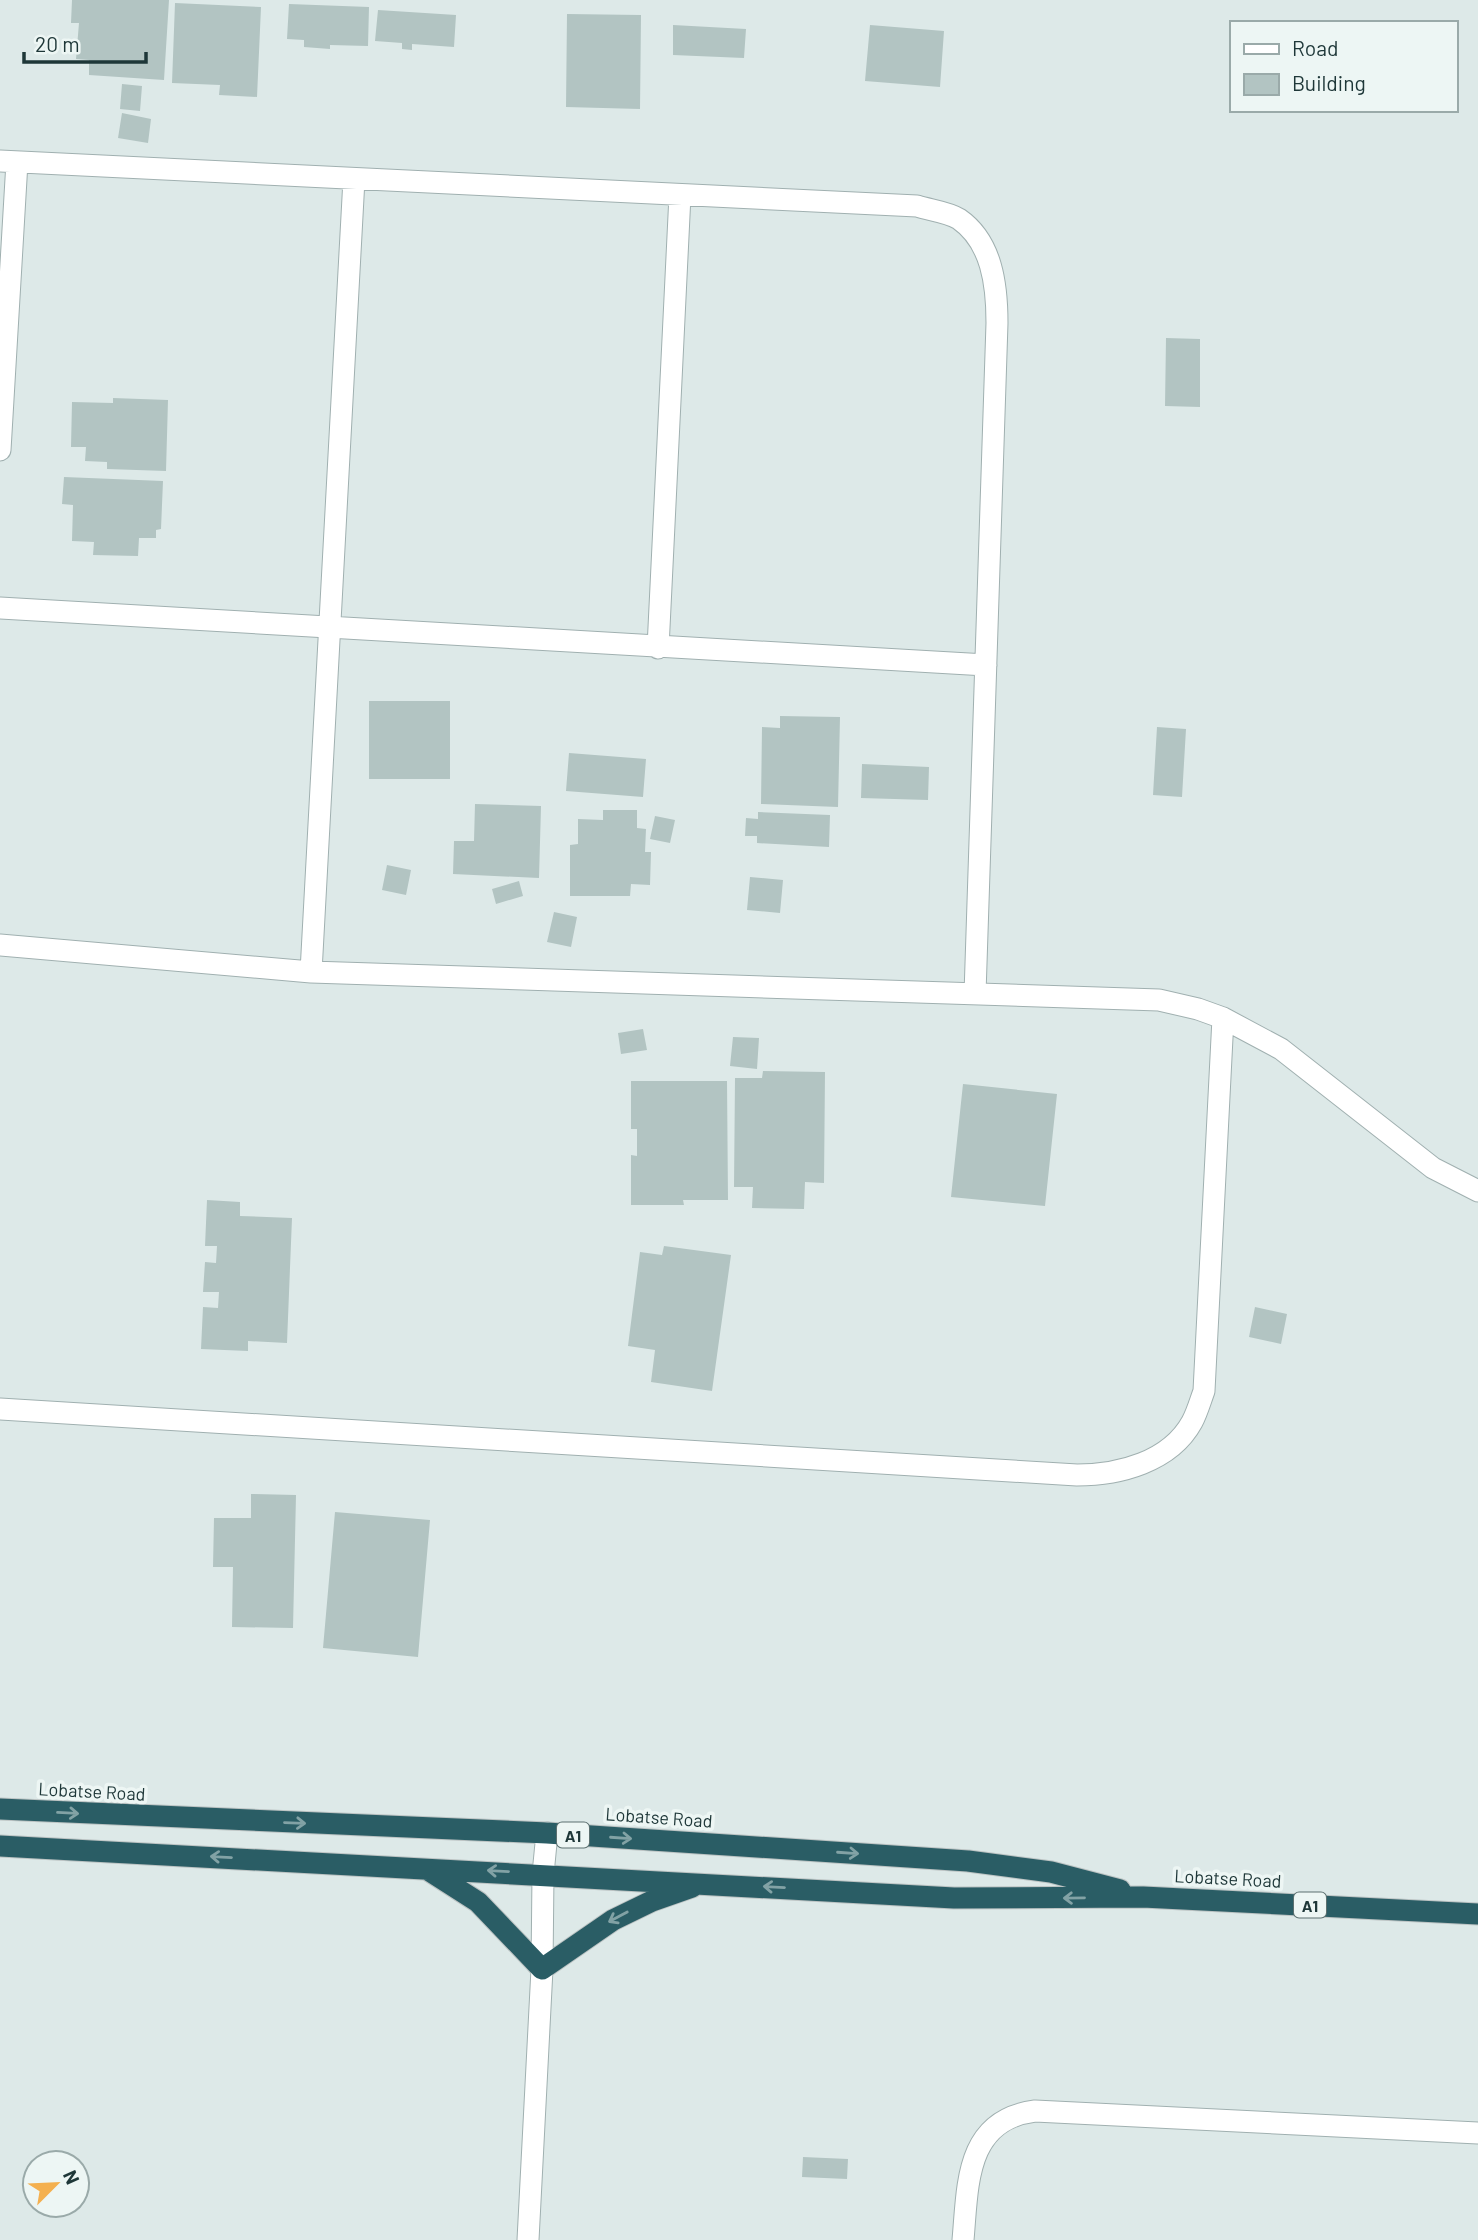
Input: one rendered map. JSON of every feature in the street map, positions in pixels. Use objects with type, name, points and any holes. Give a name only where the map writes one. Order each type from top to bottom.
[{"type":"highway","name":"Lobatse Road","points":[[0,1809],[547,1833],[968,1861],[1051,1872],[1143,1896]]},
{"type":"highway","name":"Lobatse Road","points":[[0,1846],[425,1867],[954,1898],[1143,1896],[1478,1914]]},
{"type":"highway","points":[[425,1867],[478,1902],[542,1969],[613,1920],[652,1901],[704,1883]]},
{"type":"street","points":[[0,450],[8,162],[917,206],[958,218],[977,237],[990,260],[997,295],[975,994]]},
{"type":"street","points":[[311,972],[354,179]]},
{"type":"street","points":[[658,648],[680,195]]},
{"type":"street","points":[[0,608],[986,665]]},
{"type":"street","points":[[0,945],[311,972],[1158,1000],[1223,1018],[1281,1049],[1433,1168],[1478,1191]]},
{"type":"street","points":[[0,1409],[1077,1475],[1100,1475],[1127,1469],[1145,1463],[1174,1444],[1191,1424],[1204,1391],[1223,1018]]},
{"type":"street","points":[[528,2240],[547,1833]]},
{"type":"street","points":[[963,2240],[970,2168],[977,2149],[988,2134],[1018,2113],[1035,2111],[1478,2133]]},
{"type":"building","points":[[72,0],[169,0],[164,80],[89,75],[89,60],[76,59],[79,23],[71,23]]},
{"type":"building","points":[[175,3],[261,7],[257,97],[219,95],[220,85],[172,83]]},
{"type":"building","points":[[289,4],[369,7],[368,46],[330,45],[330,49],[304,47],[304,40],[287,39]]},
{"type":"building","points":[[378,10],[456,15],[454,47],[412,44],[412,50],[402,49],[402,43],[375,41]]},
{"type":"building","points":[[567,14],[641,15],[640,109],[566,107]]},
{"type":"building","points":[[673,25],[746,29],[744,58],[673,55]]},
{"type":"building","points":[[870,25],[944,31],[940,87],[865,81]]},
{"type":"building","points":[[122,84],[142,86],[140,111],[120,109]]},
{"type":"building","points":[[122,113],[151,119],[148,143],[118,138]]},
{"type":"building","points":[[1166,338],[1200,339],[1200,407],[1165,406]]},
{"type":"building","points":[[113,398],[168,400],[166,471],[107,469],[107,462],[85,461],[86,447],[71,447],[72,402],[113,403]]},
{"type":"building","points":[[64,477],[163,481],[161,529],[156,530],[156,538],[139,538],[138,556],[93,555],[94,542],[72,541],[73,505],[62,504]]},
{"type":"building","points":[[369,701],[450,701],[450,779],[369,779]]},
{"type":"building","points":[[780,716],[840,717],[838,807],[761,804],[762,727],[780,728]]},
{"type":"building","points":[[1157,727],[1186,729],[1182,797],[1153,795]]},
{"type":"building","points":[[569,753],[646,759],[643,797],[566,791]]},
{"type":"building","points":[[862,764],[929,767],[928,800],[861,798]]},
{"type":"building","points":[[475,804],[541,806],[539,878],[453,874],[454,841],[474,841]]},
{"type":"building","points":[[603,810],[637,810],[637,828],[646,829],[645,852],[651,852],[650,885],[631,884],[630,896],[570,896],[570,845],[578,844],[578,819],[603,820]]},
{"type":"building","points":[[758,812],[830,815],[829,847],[757,843],[757,836],[745,836],[746,818],[758,819]]},
{"type":"building","points":[[655,816],[675,820],[670,843],[650,839]]},
{"type":"building","points":[[387,865],[411,870],[406,895],[382,890]]},
{"type":"building","points":[[750,877],[783,880],[780,913],[747,910]]},
{"type":"building","points":[[519,881],[523,896],[496,904],[492,889]]},
{"type":"building","points":[[554,912],[577,917],[571,947],[547,942]]},
{"type":"building","points":[[643,1029],[647,1050],[621,1054],[618,1033]]},
{"type":"building","points":[[733,1037],[759,1038],[757,1069],[730,1066]]},
{"type":"building","points":[[763,1071],[825,1072],[824,1183],[805,1182],[804,1209],[752,1208],[753,1187],[734,1187],[735,1078],[762,1078]]},
{"type":"building","points":[[631,1081],[727,1081],[728,1200],[683,1200],[684,1205],[631,1205],[631,1155],[637,1156],[637,1129],[631,1129]]},
{"type":"building","points":[[963,1084],[1057,1094],[1045,1206],[951,1197]]},
{"type":"building","points":[[207,1200],[240,1202],[240,1216],[292,1218],[287,1343],[248,1341],[248,1351],[201,1349],[203,1307],[218,1308],[219,1292],[203,1292],[205,1262],[216,1263],[217,1246],[205,1246]]},
{"type":"building","points":[[664,1246],[731,1255],[712,1391],[651,1382],[655,1350],[628,1346],[640,1252],[662,1255]]},
{"type":"building","points":[[1255,1307],[1287,1314],[1281,1344],[1249,1337]]},
{"type":"building","points":[[251,1494],[296,1495],[293,1628],[232,1627],[233,1567],[213,1567],[214,1518],[251,1518]]},
{"type":"building","points":[[335,1512],[430,1520],[418,1657],[323,1648]]},
{"type":"building","points":[[803,2157],[848,2159],[847,2179],[802,2177]]}]
